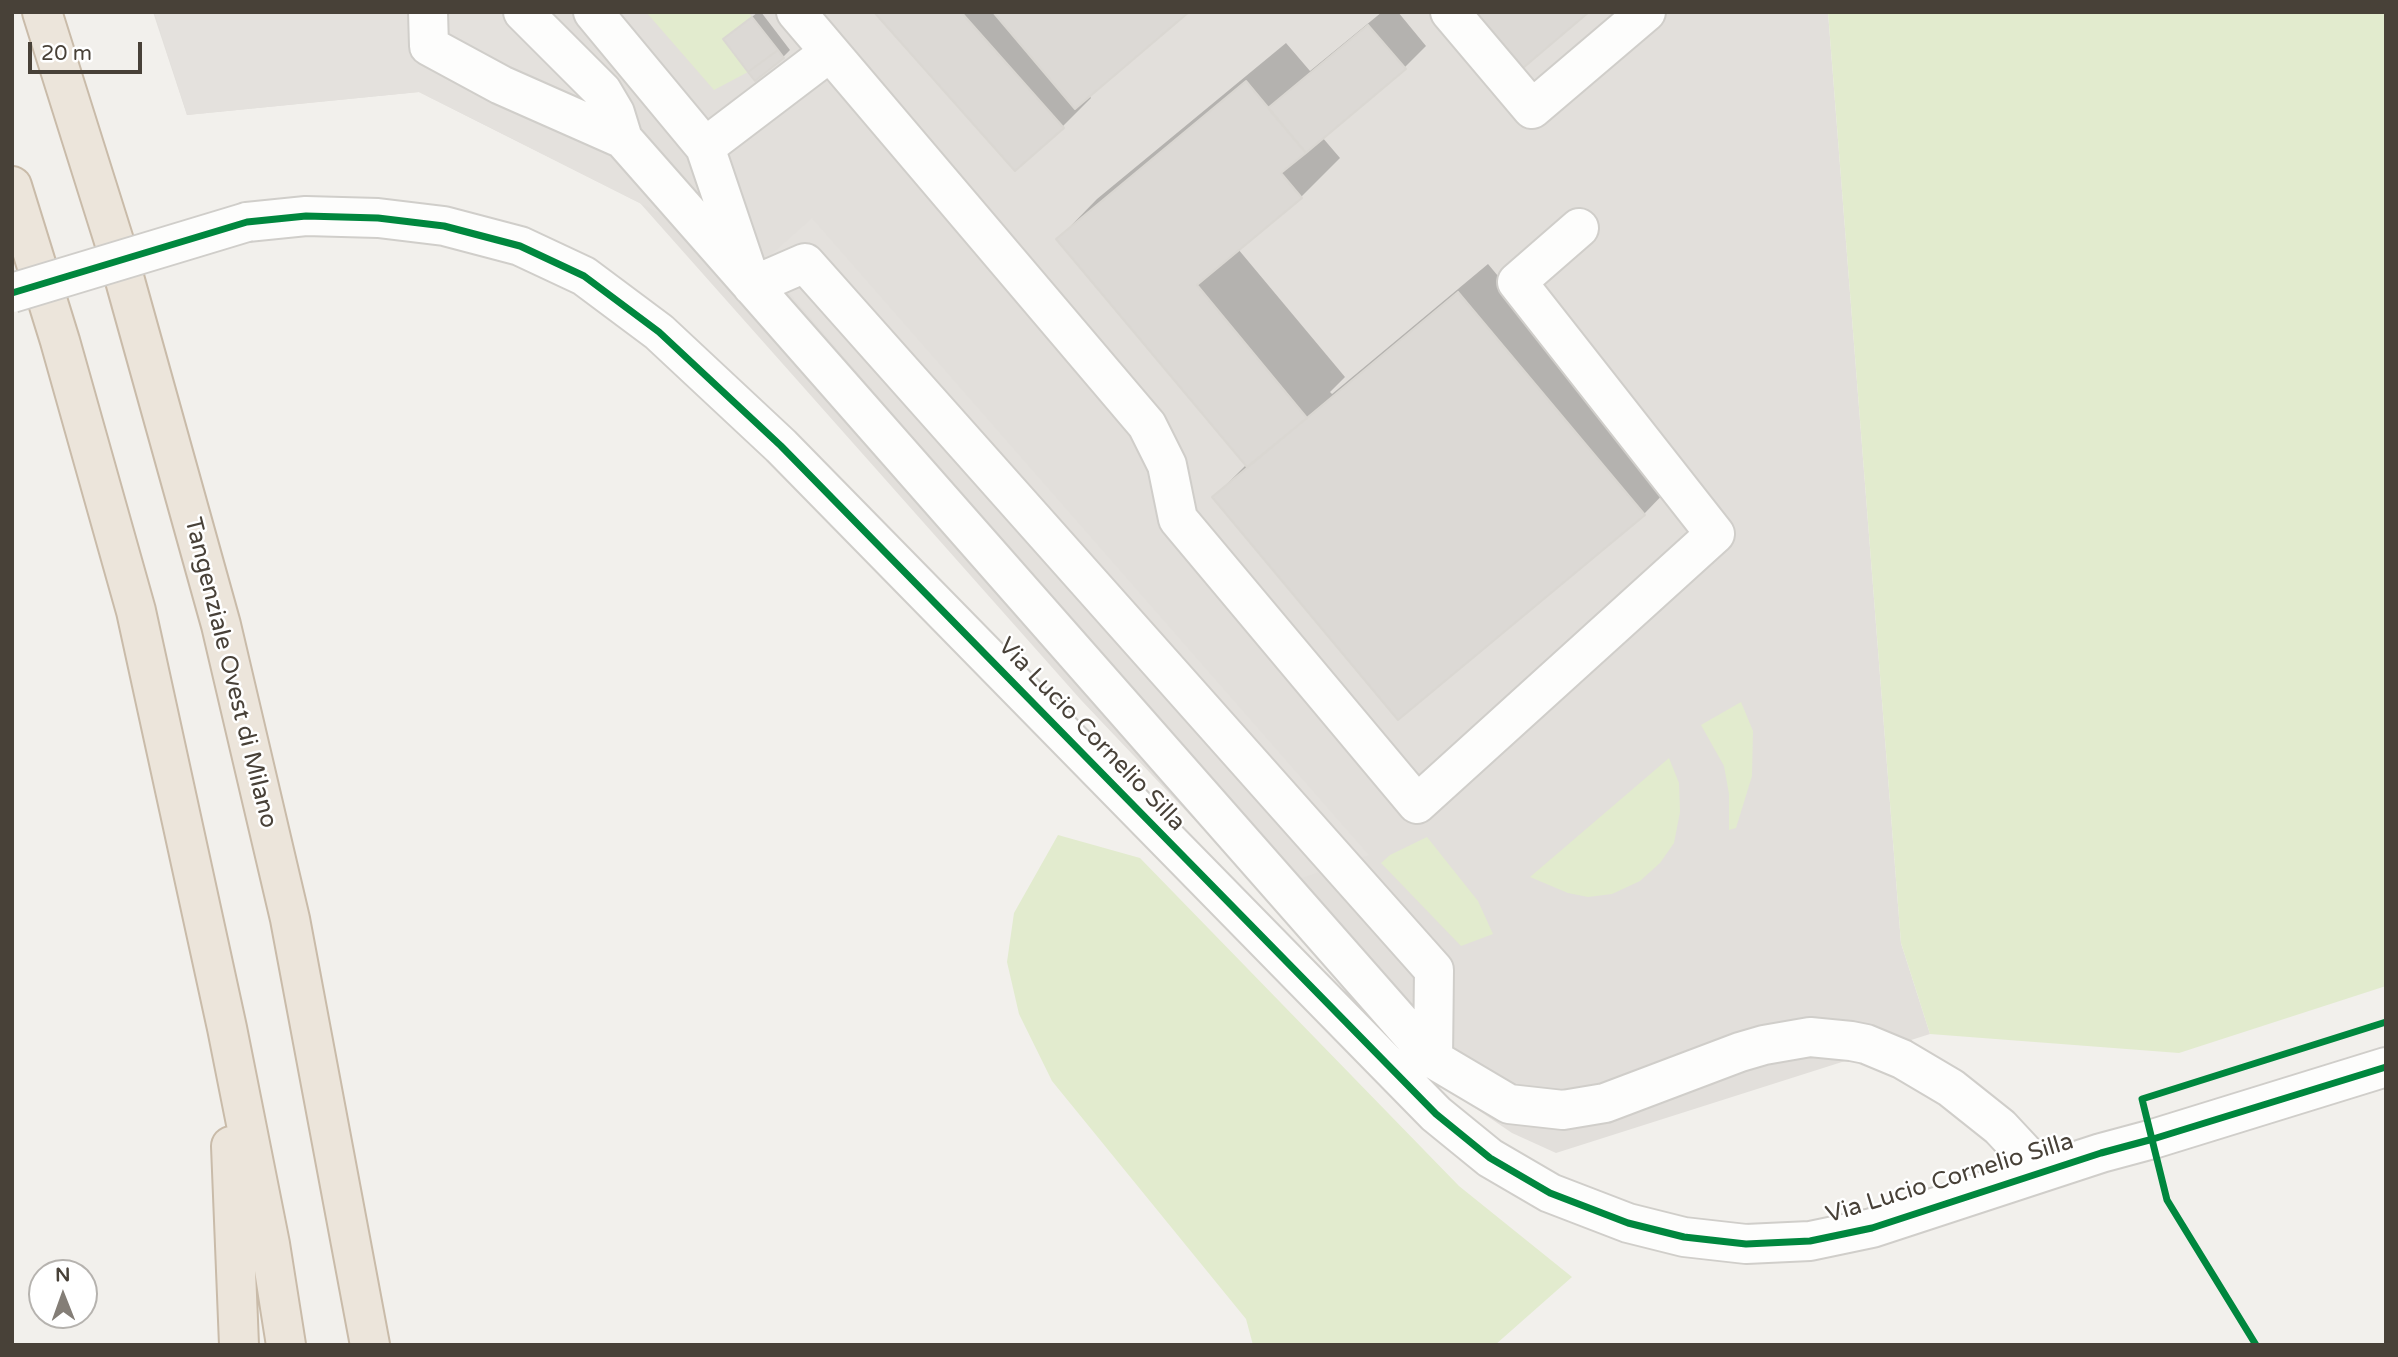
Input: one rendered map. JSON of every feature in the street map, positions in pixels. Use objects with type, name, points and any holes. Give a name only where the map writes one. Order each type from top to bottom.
[{"type":"highway","name":"Tangenziale Ovest di Milano","points":[[42,12],[114,241],[221,625],[290,919],[370,1345]]},
{"type":"highway","points":[[12,186],[60,341],[136,611],[227,1028],[270,1244],[286,1345]]},
{"type":"highway","points":[[227,1028],[239,1345]]},
{"type":"street","points":[[428,12],[429,46],[501,85],[623,139]]},
{"type":"street","points":[[523,12],[602,91],[615,113],[623,139]]},
{"type":"street","points":[[593,12],[705,147],[752,286],[805,262],[1434,970],[1433,1059]]},
{"type":"street","points":[[796,12],[1147,425],[1167,465],[1178,519],[1417,804],[1715,534],[1517,282],[1579,228]]},
{"type":"street","points":[[1450,12],[1532,109],[1646,12]]},
{"type":"street","points":[[705,147],[830,52]]},
{"type":"street","name":"Via Lucio Cornelio Silla","points":[[623,139],[1433,1059],[1509,1104],[1563,1110],[1605,1103],[1764,1045],[1810,1037],[1851,1041],[1866,1044],[1902,1059],[1951,1088],[2006,1133],[2042,1172]]},
{"type":"street","name":"Via Lucio Cornelio Silla","points":[[12,293],[247,222],[306,216],[378,218],[444,226],[520,246],[584,276],[649,324],[781,446],[1436,1114],[1490,1158],[1550,1193],[1628,1223],[1684,1237],[1746,1244],[1810,1241],[1872,1228],[2042,1172],[2386,1067]]},
{"type":"shaded area","points":[[153,12],[1828,12],[1901,943],[1930,1034],[1556,1153],[1512,1133],[1453,1093],[1081,700],[640,203],[419,92],[187,115]]},
{"type":"shaded area","points":[[154,12],[534,12],[695,231],[419,92],[187,115]]},
{"type":"shaded area","points":[[812,218],[1369,855],[1293,881],[788,292],[767,258]]},
{"type":"green space","points":[[646,12],[748,12],[752,17],[723,40],[748,72],[714,90]]},
{"type":"green space","points":[[1828,12],[2386,12],[2386,986],[2179,1053],[1930,1034],[1901,943]]},
{"type":"green space","points":[[1741,702],[1753,731],[1752,776],[1736,828],[1729,830],[1729,794],[1724,766],[1701,725]]},
{"type":"green space","points":[[1669,758],[1679,783],[1680,812],[1674,843],[1660,863],[1640,881],[1612,894],[1588,897],[1568,893],[1530,877]]},
{"type":"green space","points":[[1058,835],[1140,858],[1459,1186],[1572,1277],[1495,1345],[1253,1345],[1246,1319],[1052,1081],[1019,1014],[1007,962],[1014,913]]},
{"type":"green space","points":[[1427,837],[1478,901],[1493,934],[1461,946],[1381,863],[1390,855]]},
{"type":"building","points":[[874,12],[961,12],[1064,128],[1015,171]]},
{"type":"building","points":[[993,12],[1189,12],[1075,109]]},
{"type":"building","points":[[1476,12],[1589,12],[1523,68]]},
{"type":"building","points":[[752,17],[778,50],[748,72],[723,39]]},
{"type":"building","points":[[1368,25],[1406,69],[1306,153],[1268,108]]},
{"type":"building","points":[[778,50],[784,58],[755,81],[748,72]]},
{"type":"building","points":[[1246,81],[1306,153],[1281,173],[1302,198],[1197,285],[1307,418],[1247,467],[1056,239]]},
{"type":"building","points":[[1458,292],[1645,515],[1398,720],[1212,497]]},
{"type":"cycle path","points":[[12,293],[247,222],[306,216],[378,218],[444,226],[520,246],[584,276],[659,332],[781,446],[1436,1114],[1490,1158],[1550,1193],[1628,1223],[1684,1237],[1746,1244],[1810,1241],[1872,1228],[2101,1153],[2386,1067]]},
{"type":"cycle path","points":[[2256,1345],[2167,1200],[2142,1099],[2386,1022]]}]
